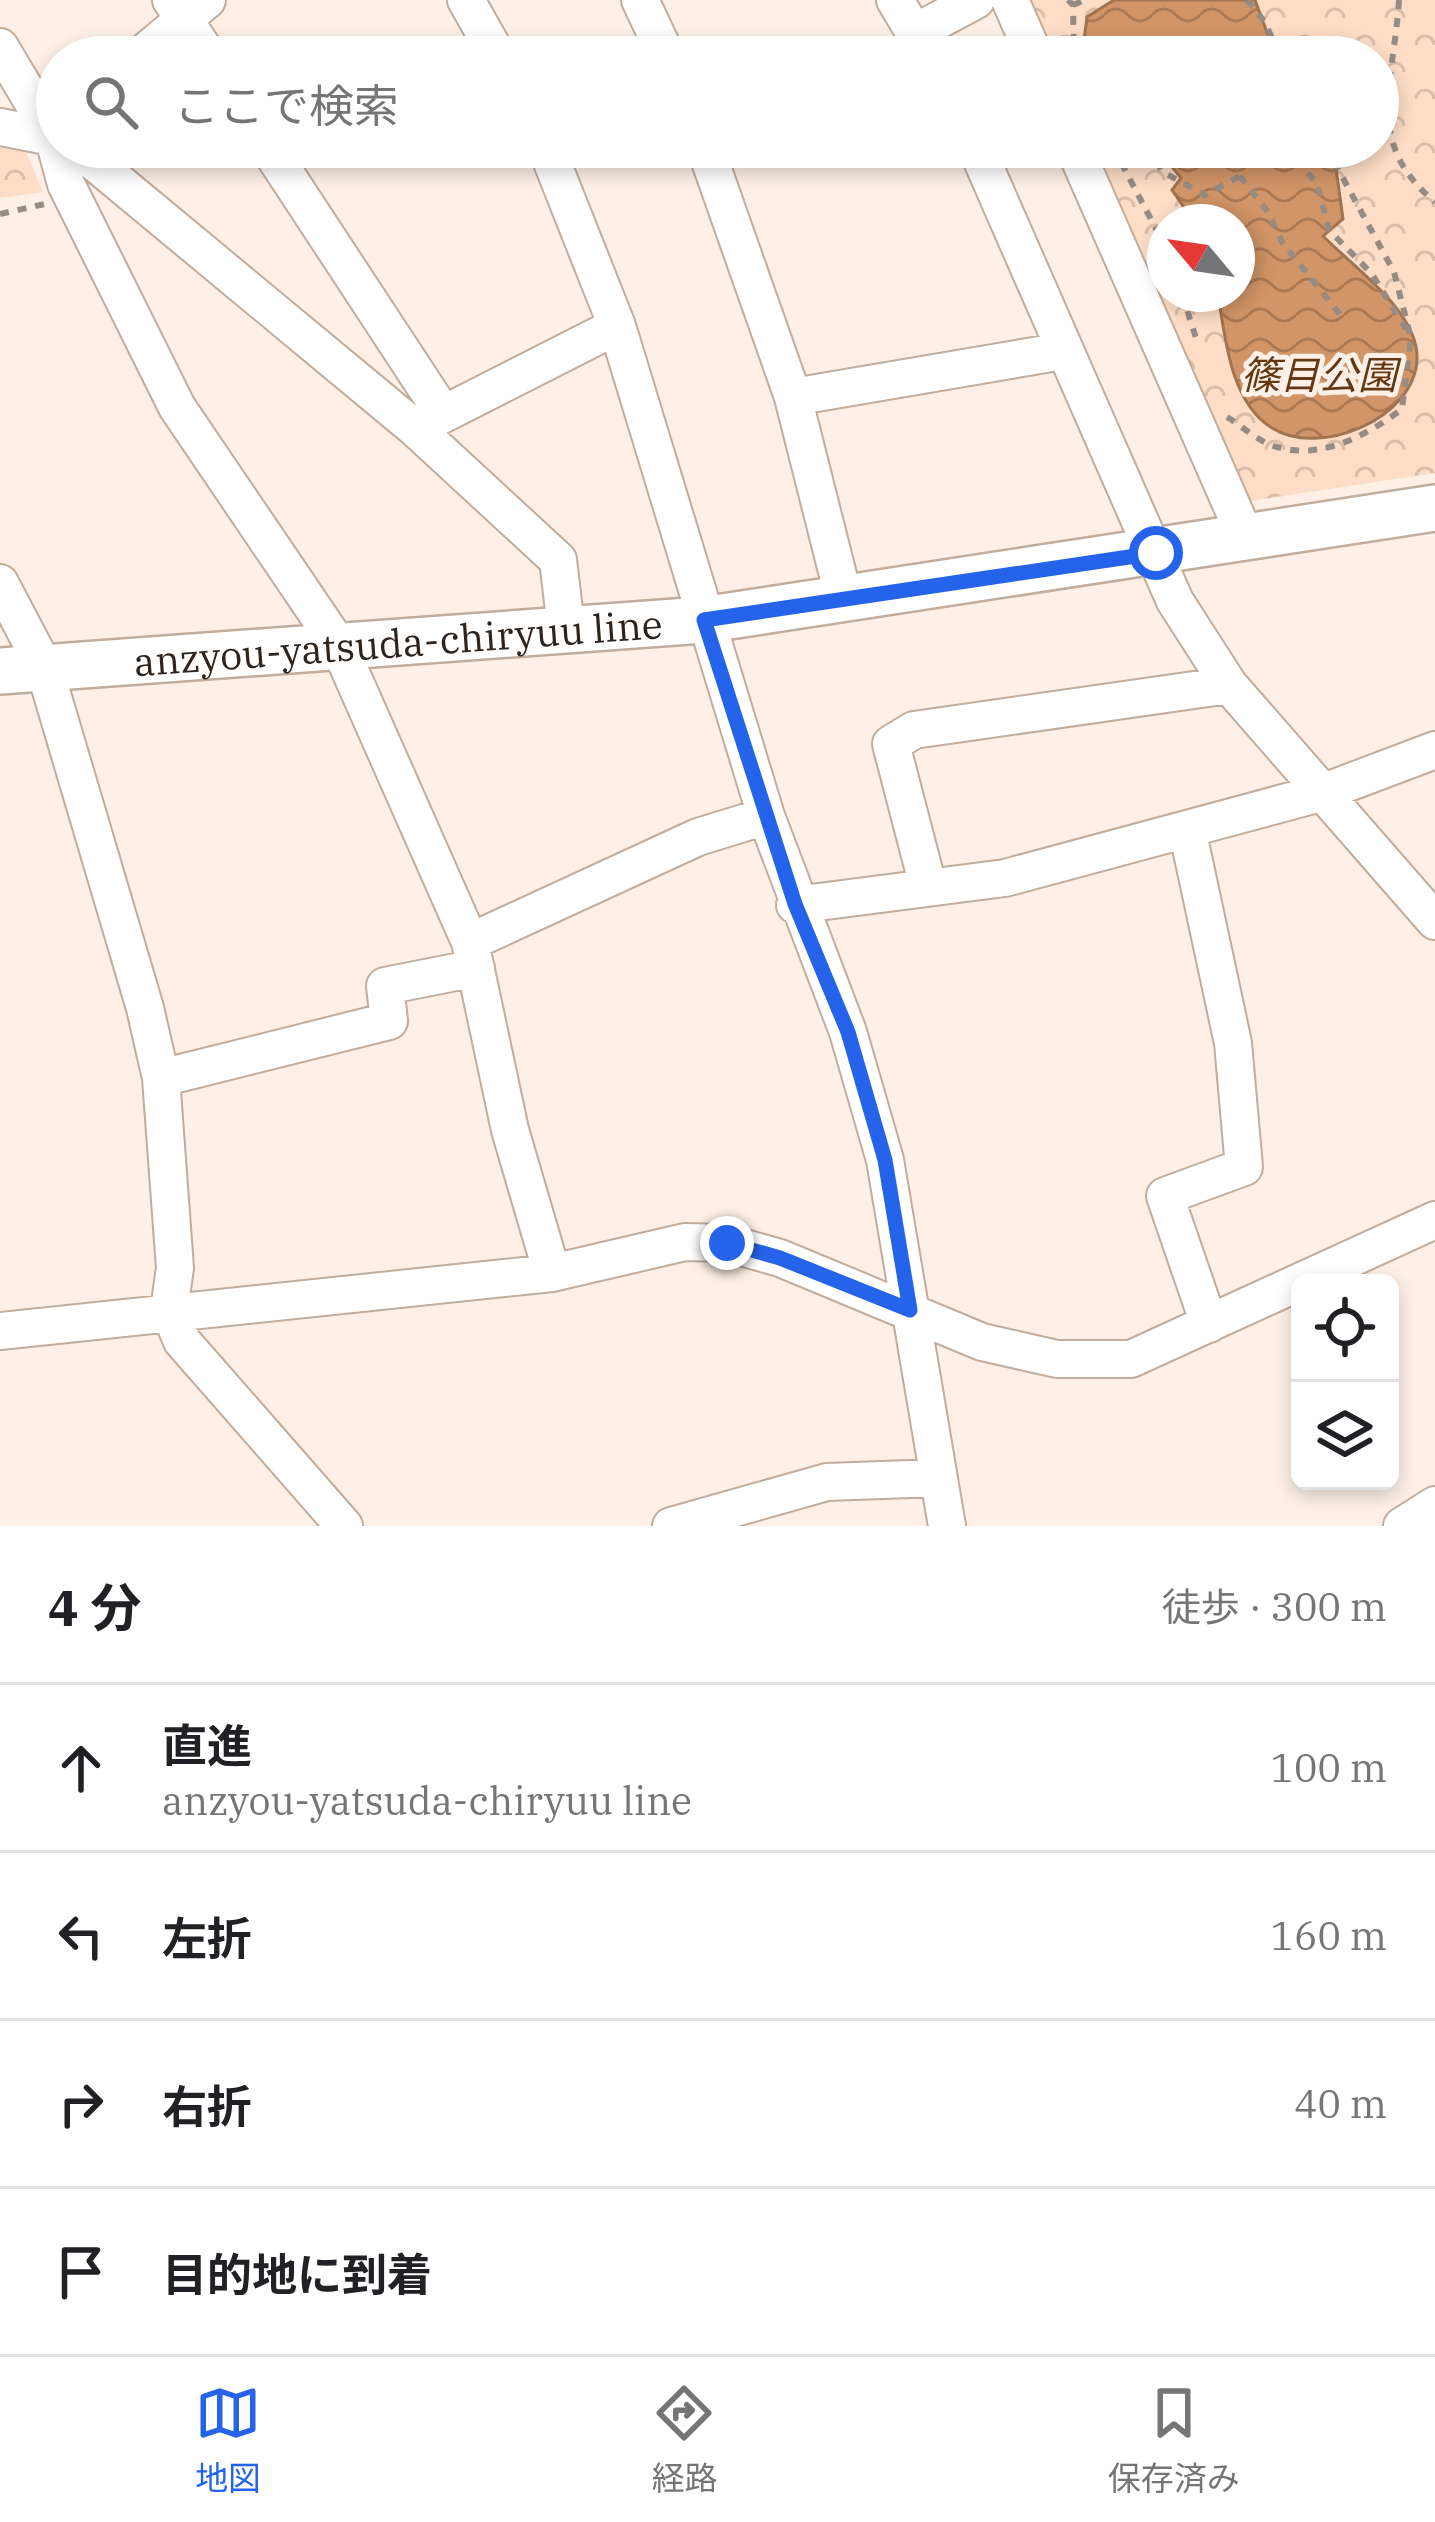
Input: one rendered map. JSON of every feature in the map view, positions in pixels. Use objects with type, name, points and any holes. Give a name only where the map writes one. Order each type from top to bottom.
[{"type":"main road","name":"anzyou-yatsuda-chiryuu line","points":[[22,669],[704,620],[1435,508]]},
{"type":"street","points":[[466,0],[486,36]]},
{"type":"street","points":[[640,0],[658,36]]},
{"type":"street","points":[[895,0],[917,36]]},
{"type":"street","points":[[932,36],[976,0]]},
{"type":"street","points":[[1010,0],[1026,36]]},
{"type":"street","points":[[159,36],[187,6],[200,36]]},
{"type":"street","points":[[0,47],[36,101]]},
{"type":"street","points":[[0,128],[36,134]]},
{"type":"street","points":[[66,168],[70,192],[177,407],[339,646],[473,955],[510,1130],[552,1273]]},
{"type":"street","points":[[100,168],[429,421],[558,560],[566,627]]},
{"type":"street","points":[[280,168],[429,421]]},
{"type":"street","points":[[553,168],[617,326],[766,816],[795,904],[848,1032],[885,1160],[947,1526]]},
{"type":"street","points":[[712,168],[793,397],[844,599]]},
{"type":"street","points":[[985,168],[1175,601],[1229,685],[1435,921]]},
{"type":"street","points":[[1083,168],[1246,538]]},
{"type":"street","points":[[429,421],[617,326]]},
{"type":"street","points":[[793,397],[1063,351]]},
{"type":"street","points":[[0,584],[22,669],[161,1078],[175,1268],[169,1310],[182,1341],[344,1526]]},
{"type":"street","points":[[928,886],[891,744],[914,730],[1229,685]]},
{"type":"street","points":[[795,904],[1005,878],[1324,792],[1435,750]]},
{"type":"street","points":[[161,1078],[389,1021],[385,986],[473,955],[698,837],[766,816]]},
{"type":"street","points":[[1187,829],[1233,1043],[1244,1168],[1165,1196],[1209,1324]]},
{"type":"street","points":[[0,1331],[552,1273],[685,1242],[727,1243],[780,1258],[982,1342],[1057,1359],[1131,1360],[1435,1220]]},
{"type":"street","points":[[671,1526],[827,1482],[938,1478]]},
{"type":"street","points":[[1402,1526],[1435,1504]]},
{"type":"path","points":[[1074,36],[1071,3],[1085,0]]},
{"type":"path","points":[[1247,0],[1271,36]]},
{"type":"path","points":[[1396,36],[1399,0]]},
{"type":"path","points":[[1399,163],[1406,178],[1435,202]]},
{"type":"path","points":[[1124,168],[1147,212]]},
{"type":"path","points":[[1160,168],[1205,195],[1240,176]]},
{"type":"path","points":[[1237,168],[1282,242],[1343,318]]},
{"type":"path","points":[[1303,168],[1317,183],[1329,230],[1372,274],[1411,338]]},
{"type":"path","points":[[1220,401],[1226,417],[1276,447],[1320,449],[1366,436],[1402,409],[1411,338],[1394,272],[1338,168]]},
{"type":"path","points":[[0,214],[37,207],[70,192]]},
{"type":"path","points":[[1188,312],[1200,350]]},
{"type":"green space","name":"篠目公園","points":[[1020,0],[1435,0],[1435,473],[1251,501],[1238,495],[1156,312],[1255,312],[1255,204],[1147,204],[1147,291],[1092,168],[1399,168],[1399,36],[1035,36]]},
{"type":"green space","points":[[0,148],[26,152],[43,192],[0,198]]},
{"type":"water","points":[[1114,0],[1255,0],[1268,36],[1085,36],[1087,17]]},
{"type":"water","points":[[1173,168],[1336,168],[1343,219],[1323,236],[1382,291],[1407,324],[1417,359],[1412,380],[1400,399],[1383,415],[1338,435],[1292,436],[1258,417],[1238,386],[1221,312],[1255,312],[1255,204],[1182,204],[1172,190],[1181,178]]},
{"type":"route","points":[[727,1243],[780,1258],[910,1310],[885,1160],[848,1032],[795,904],[704,620],[1156,553]]}]
